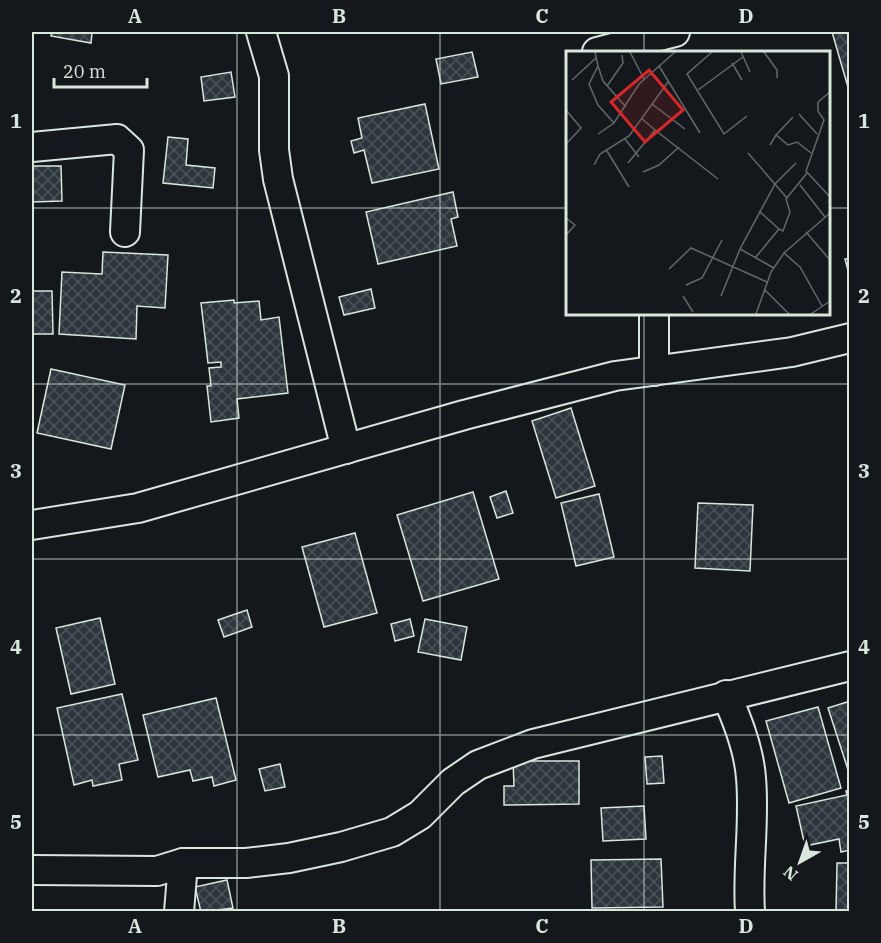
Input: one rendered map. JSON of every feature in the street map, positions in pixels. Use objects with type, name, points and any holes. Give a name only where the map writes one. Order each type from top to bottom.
[{"type":"street","points":[[261,32],[274,76],[274,150],[278,179],[346,449]]},
{"type":"street","points":[[595,45],[675,32]]},
{"type":"street","points":[[32,147],[117,139],[129,150],[125,232]]},
{"type":"street","points":[[654,315],[654,371]]},
{"type":"street","points":[[32,525],[138,508],[507,404],[615,376],[792,352],[849,338]]},
{"type":"street","points":[[32,870],[157,871],[183,863],[246,863],[289,858],[341,847],[392,832],[420,815],[453,782],[478,765],[533,744],[849,666]]},
{"type":"street","points":[[726,695],[739,723],[752,777],[748,880],[750,912]]},
{"type":"street","points":[[179,912],[183,863]]},
{"type":"building","points":[[52,32],[92,32],[91,43],[51,36]]},
{"type":"building","points":[[832,32],[850,32],[850,94]]},
{"type":"building","points":[[472,52],[478,77],[441,84],[436,59]]},
{"type":"building","points":[[231,72],[235,97],[204,101],[201,77]]},
{"type":"building","points":[[425,104],[439,169],[372,183],[364,150],[354,153],[351,141],[362,138],[358,118]]},
{"type":"building","points":[[168,137],[188,139],[186,165],[215,168],[213,188],[163,183]]},
{"type":"building","points":[[32,166],[61,166],[62,201],[32,202]]},
{"type":"building","points":[[453,192],[458,217],[451,219],[457,246],[378,264],[366,212]]},
{"type":"building","points":[[103,252],[168,255],[165,308],[137,306],[136,339],[59,334],[62,272],[102,274]]},
{"type":"building","points":[[850,258],[850,278],[845,259]]},
{"type":"building","points":[[371,289],[375,308],[344,315],[339,297]]},
{"type":"building","points":[[32,291],[52,291],[53,334],[32,334]]},
{"type":"building","points":[[234,300],[234,303],[259,301],[261,320],[279,317],[288,393],[237,399],[239,418],[211,422],[207,386],[211,386],[209,368],[221,367],[221,362],[208,363],[201,303]]},
{"type":"building","points":[[51,369],[125,385],[111,449],[37,433]]},
{"type":"building","points":[[571,408],[595,486],[556,498],[532,421]]},
{"type":"building","points":[[506,491],[513,513],[497,518],[490,497]]},
{"type":"building","points":[[473,492],[499,579],[423,601],[397,515]]},
{"type":"building","points":[[599,494],[614,557],[576,566],[561,503]]},
{"type":"building","points":[[698,503],[753,505],[750,571],[695,568]]},
{"type":"building","points":[[355,533],[377,613],[324,627],[302,547]]},
{"type":"building","points":[[247,610],[252,627],[224,637],[218,620]]},
{"type":"building","points":[[100,618],[115,684],[71,694],[56,628]]},
{"type":"building","points":[[410,619],[414,636],[395,641],[391,624]]},
{"type":"building","points":[[425,619],[467,627],[461,660],[418,652]]},
{"type":"building","points":[[122,694],[138,760],[119,764],[122,780],[93,786],[92,780],[74,785],[57,708]]},
{"type":"building","points":[[216,698],[236,780],[214,786],[212,777],[193,781],[190,770],[158,777],[143,715]]},
{"type":"building","points":[[850,701],[850,776],[828,708]]},
{"type":"building","points":[[818,707],[841,788],[789,803],[766,721]]},
{"type":"building","points":[[662,756],[664,783],[647,784],[645,757]]},
{"type":"building","points":[[513,761],[579,761],[579,804],[504,805],[504,786],[514,786]]},
{"type":"building","points":[[280,764],[285,787],[265,791],[259,769]]},
{"type":"building","points":[[850,790],[850,850],[841,852],[839,839],[805,846],[796,806],[847,795],[846,791]]},
{"type":"building","points":[[644,806],[646,839],[603,841],[601,808]]},
{"type":"building","points":[[661,859],[663,907],[592,908],[591,860]]},
{"type":"building","points":[[837,863],[850,863],[850,912],[836,912]]},
{"type":"building","points":[[227,880],[233,908],[201,912],[195,887]]}]
